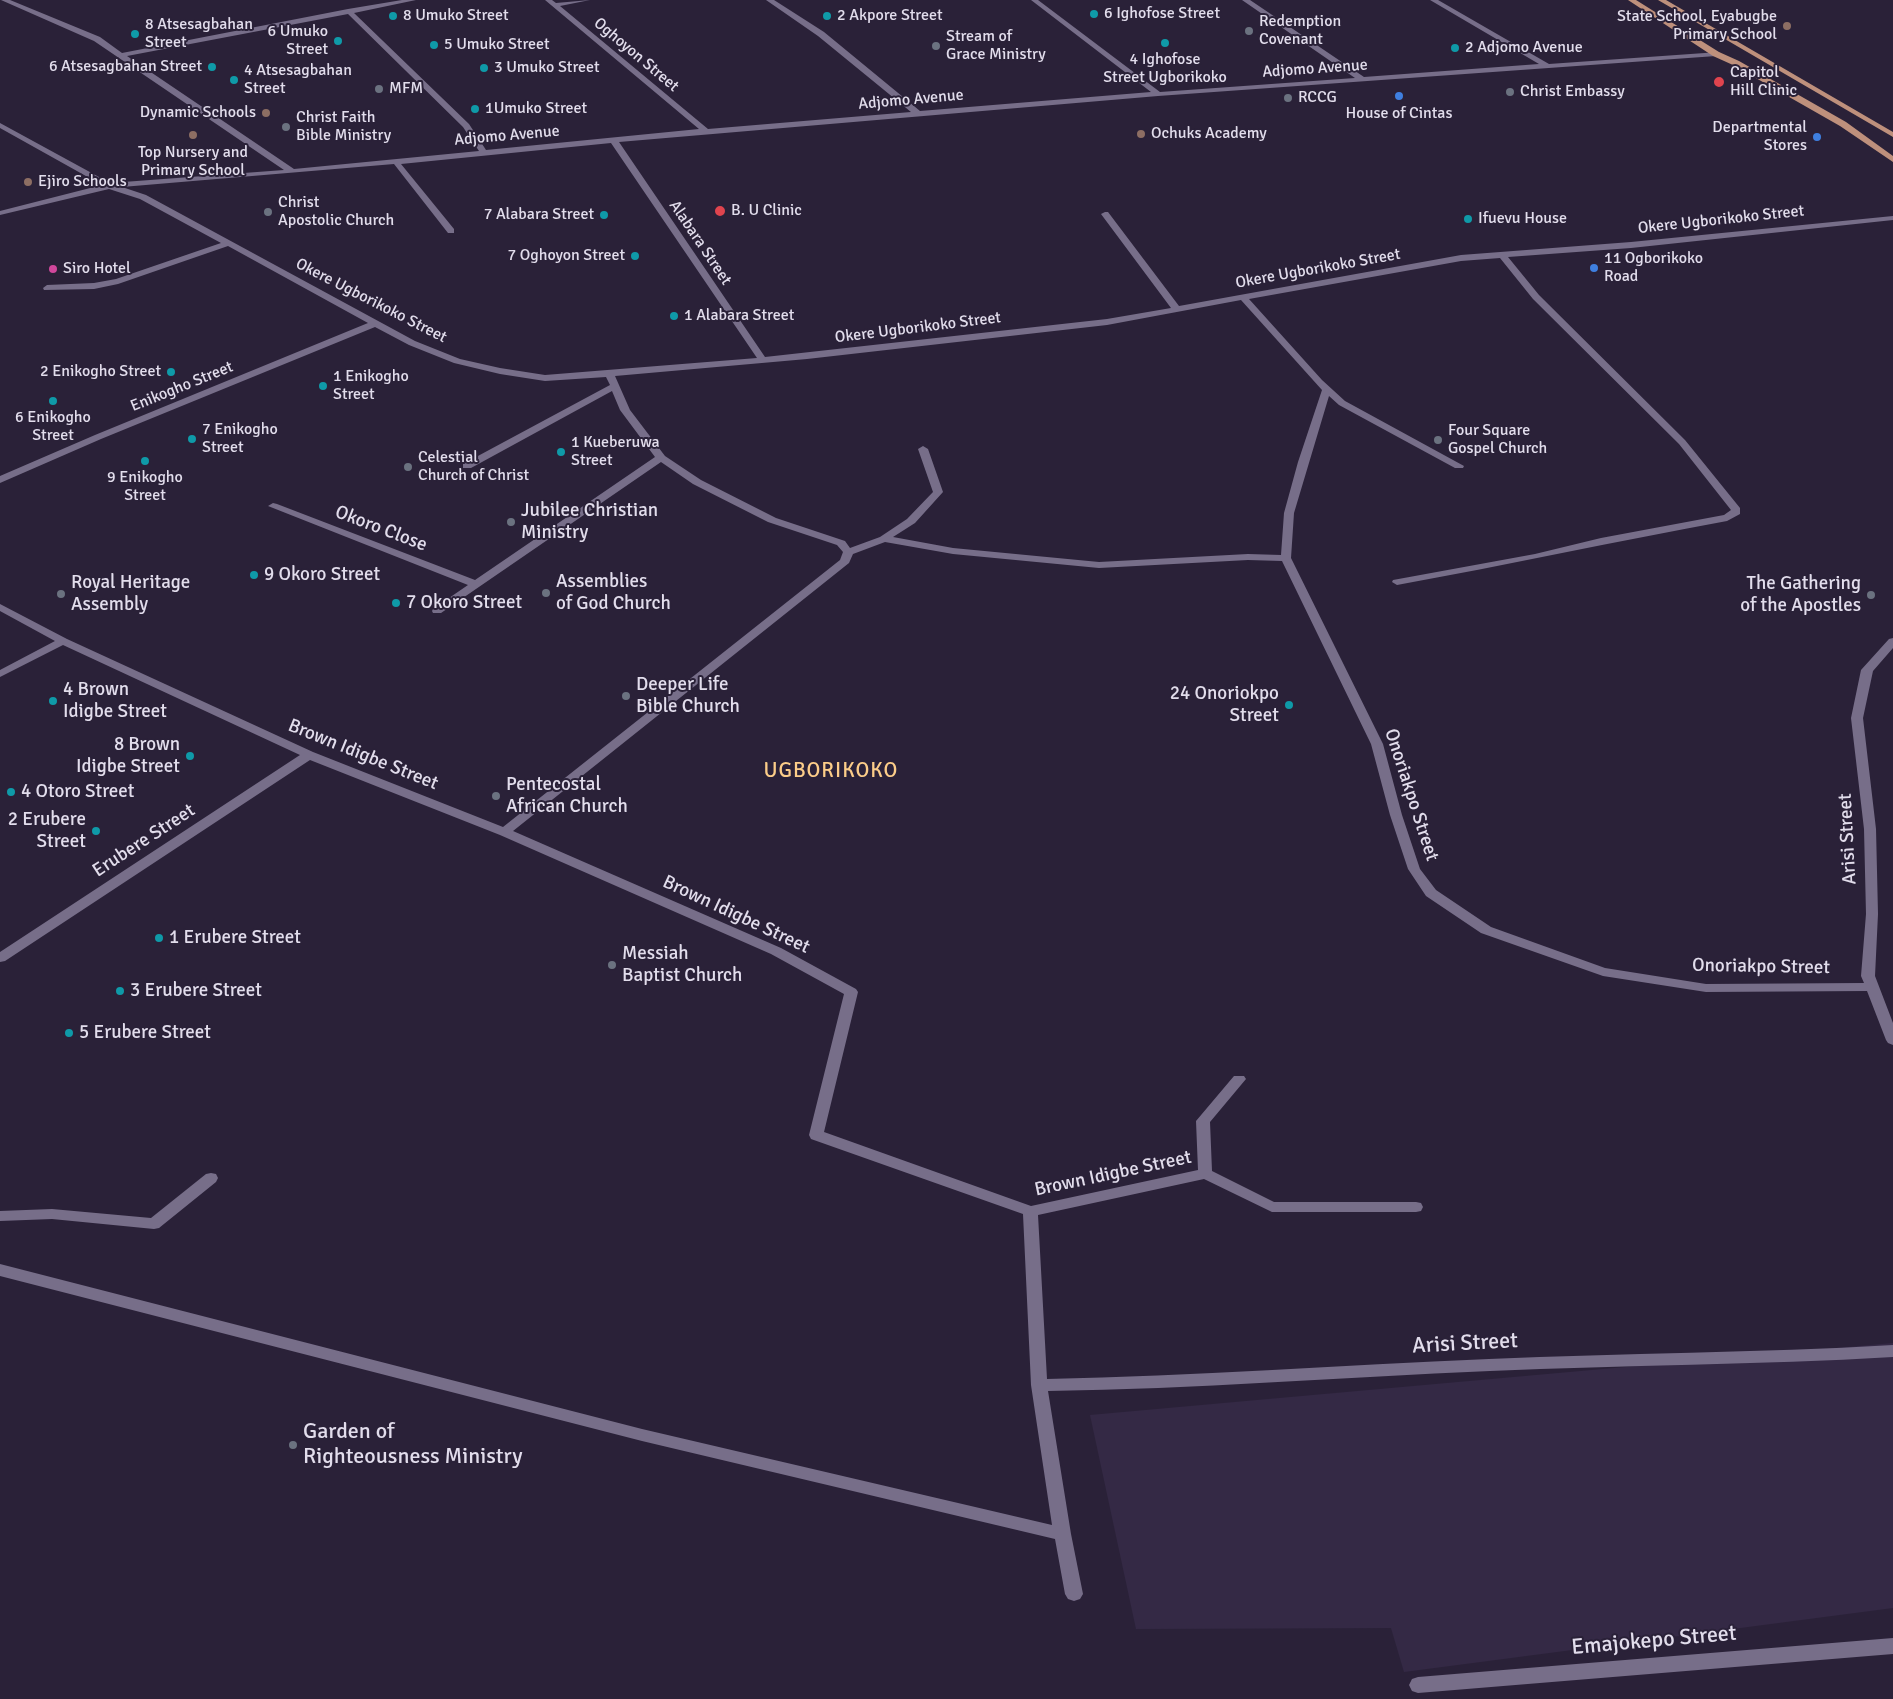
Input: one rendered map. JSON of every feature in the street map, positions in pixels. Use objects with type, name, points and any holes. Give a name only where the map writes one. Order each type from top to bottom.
[{"type":"main road","points":[[1631,0],[1716,54],[1736,63],[1844,124],[1893,160]]},
{"type":"main road","points":[[1661,0],[1893,135]]},
{"type":"street","points":[[4,0],[97,39],[292,172]]},
{"type":"street","points":[[121,55],[413,0]]},
{"type":"street","points":[[551,2],[587,0]]},
{"type":"street","points":[[769,0],[821,34],[917,113]]},
{"type":"street","points":[[1034,0],[1158,94]]},
{"type":"street","points":[[1245,0],[1363,80]]},
{"type":"street","points":[[1433,0],[1549,67]]},
{"type":"street","name":"Oghoyon Street","points":[[551,2],[706,131]]},
{"type":"street","points":[[348,11],[466,126],[483,152]]},
{"type":"street","name":"Adjomo Avenue","points":[[0,213],[109,186],[292,172],[483,152],[917,113],[1716,54]]},
{"type":"street","name":"Okere Ugborikoko Street","points":[[0,125],[109,186],[143,197],[412,343],[457,361],[500,371],[545,378],[763,360],[1107,322],[1461,258],[1631,245],[1893,218]]},
{"type":"street","name":"Alabara Street","points":[[614,141],[763,360]]},
{"type":"street","points":[[395,161],[451,231]]},
{"type":"street","points":[[1105,214],[1176,309]]},
{"type":"street","points":[[48,288],[94,286],[118,281],[229,244]]},
{"type":"street","points":[[1397,582],[1535,557],[1600,541],[1727,518],[1735,514],[1736,510],[1682,442],[1536,297],[1502,255]]},
{"type":"street","points":[[1243,297],[1327,390],[1342,403],[1459,466]]},
{"type":"street","name":"Enikogho Street","points":[[0,480],[98,437],[376,323]]},
{"type":"street","points":[[610,374],[625,410],[661,458],[696,482],[764,516],[841,543],[848,552]]},
{"type":"street","points":[[467,466],[615,386]]},
{"type":"street","name":"Onoriakpo Street","points":[[1327,390],[1303,462],[1289,512],[1286,558],[1377,744],[1396,815],[1414,869],[1432,893],[1486,930],[1603,972],[1706,988],[1872,987]]},
{"type":"street","points":[[848,552],[884,539],[911,522],[938,492],[924,449]]},
{"type":"street","points":[[437,611],[661,458]]},
{"type":"street","name":"Okoro Close","points":[[273,506],[475,584]]},
{"type":"street","points":[[884,539],[953,551],[1099,565],[1238,557],[1286,558]]},
{"type":"street","points":[[504,832],[845,561],[848,552]]},
{"type":"street","name":"Brown Idigbe Street","points":[[0,607],[63,641],[308,755],[504,832],[776,951],[851,992],[816,1135],[1030,1211],[1205,1174],[1203,1121],[1239,1080]]},
{"type":"street","points":[[0,674],[63,641]]},
{"type":"street","name":"Arisi Street","points":[[1893,641],[1867,670],[1857,718],[1870,829],[1872,914],[1868,976],[1893,1040]]},
{"type":"street","name":"Erubere Street","points":[[0,958],[308,755]]},
{"type":"street","points":[[1205,1174],[1272,1207],[1416,1207]]},
{"type":"street","points":[[0,1216],[52,1214],[154,1224],[211,1178]]},
{"type":"street","points":[[1030,1211],[1039,1385],[1062,1534],[1074,1594]]},
{"type":"street","points":[[0,1270],[642,1436],[1062,1534]]},
{"type":"street","name":"Arisi Street","points":[[1039,1385],[1130,1385],[1536,1363],[1819,1356],[1893,1351]]},
{"type":"street","name":"Emajokepo Street","points":[[1418,1685],[1893,1646]]},
{"type":"shaded area","points":[[1893,1343],[1893,1608],[1404,1672],[1391,1628],[1136,1629],[1090,1415]]},
{"type":"place","name":"6 Ighofose Street","points":[[1094,14]]},
{"type":"place","name":"8 Umuko Street","points":[[393,16]]},
{"type":"place","name":"2 Akpore Street","points":[[827,16]]},
{"type":"place","name":"State School, Eyabugbe Primary School","points":[[1787,26]]},
{"type":"place","name":"Redemption Covenant","points":[[1249,31]]},
{"type":"place","name":"8 Atsesagbahan Street","points":[[135,34]]},
{"type":"place","name":"6 Umuko Street","points":[[338,41]]},
{"type":"place","name":"4 Ighofose Street Ugborikoko","points":[[1165,43]]},
{"type":"place","name":"5 Umuko Street","points":[[434,45]]},
{"type":"place","name":"Stream of Grace Ministry","points":[[936,46]]},
{"type":"place","name":"2 Adjomo Avenue","points":[[1455,48]]},
{"type":"place","name":"6 Atsesagbahan Street","points":[[212,67]]},
{"type":"place","name":"3 Umuko Street","points":[[484,68]]},
{"type":"place","name":"4 Atsesagbahan Street","points":[[234,80]]},
{"type":"place","name":"Capitol Hill Clinic","points":[[1719,82]]},
{"type":"place","name":"MFM","points":[[379,89]]},
{"type":"place","name":"Christ Embassy","points":[[1510,92]]},
{"type":"place","name":"House of Cintas","points":[[1399,96]]},
{"type":"place","name":"RCCG","points":[[1288,98]]},
{"type":"place","name":"1Umuko Street","points":[[475,109]]},
{"type":"place","name":"Dynamic Schools","points":[[266,113]]},
{"type":"place","name":"Christ Faith Bible Ministry","points":[[286,127]]},
{"type":"place","name":"Ochuks Academy","points":[[1141,134]]},
{"type":"place","name":"Top Nursery and Primary School","points":[[193,135]]},
{"type":"place","name":"Departmental Stores","points":[[1817,137]]},
{"type":"place","name":"Ejiro Schools","points":[[28,182]]},
{"type":"place","name":"B. U Clinic","points":[[720,211]]},
{"type":"place","name":"Christ Apostolic Church","points":[[268,212]]},
{"type":"place","name":"7 Alabara Street","points":[[604,215]]},
{"type":"place","name":"Ifuevu House","points":[[1468,219]]},
{"type":"place","name":"7 Oghoyon Street","points":[[635,256]]},
{"type":"place","name":"11 Ogborikoko Road","points":[[1594,268]]},
{"type":"place","name":"Siro Hotel","points":[[53,269]]},
{"type":"place","name":"1 Alabara Street","points":[[674,316]]},
{"type":"place","name":"2 Enikogho Street","points":[[171,372]]},
{"type":"place","name":"1 Enikogho Street","points":[[323,386]]},
{"type":"place","name":"6 Enikogho Street","points":[[53,401]]},
{"type":"place","name":"7 Enikogho Street","points":[[192,439]]},
{"type":"place","name":"Four Square Gospel Church","points":[[1438,440]]},
{"type":"place","name":"1 Kueberuwa Street","points":[[561,452]]},
{"type":"place","name":"9 Enikogho Street","points":[[145,461]]},
{"type":"place","name":"Celestial Church of Christ","points":[[408,467]]},
{"type":"place","name":"Jubilee Christian Ministry","points":[[511,522]]},
{"type":"place","name":"9 Okoro Street","points":[[254,575]]},
{"type":"place","name":"Assemblies of God Church","points":[[546,593]]},
{"type":"place","name":"Royal Heritage Assembly","points":[[61,594]]},
{"type":"place","name":"The Gathering of the Apostles","points":[[1871,595]]},
{"type":"place","name":"7 Okoro Street","points":[[396,603]]},
{"type":"place","name":"Deeper Life Bible Church","points":[[626,696]]},
{"type":"place","name":"4 Brown Idigbe Street","points":[[53,701]]},
{"type":"place","name":"24 Onoriokpo Street","points":[[1289,705]]},
{"type":"place","name":"8 Brown Idigbe Street","points":[[190,756]]},
{"type":"place","name":"4 Otoro Street","points":[[11,792]]},
{"type":"place","name":"Pentecostal African Church","points":[[496,796]]},
{"type":"place","name":"2 Erubere Street","points":[[96,831]]},
{"type":"place","name":"1 Erubere Street","points":[[159,938]]},
{"type":"place","name":"Messiah Baptist Church","points":[[612,965]]},
{"type":"place","name":"3 Erubere Street","points":[[120,991]]},
{"type":"place","name":"5 Erubere Street","points":[[69,1033]]},
{"type":"place","name":"Garden of Righteousness Ministry","points":[[293,1445]]},
{"type":"district","name":"UGBORIKOKO","points":[[831,771]]}]
